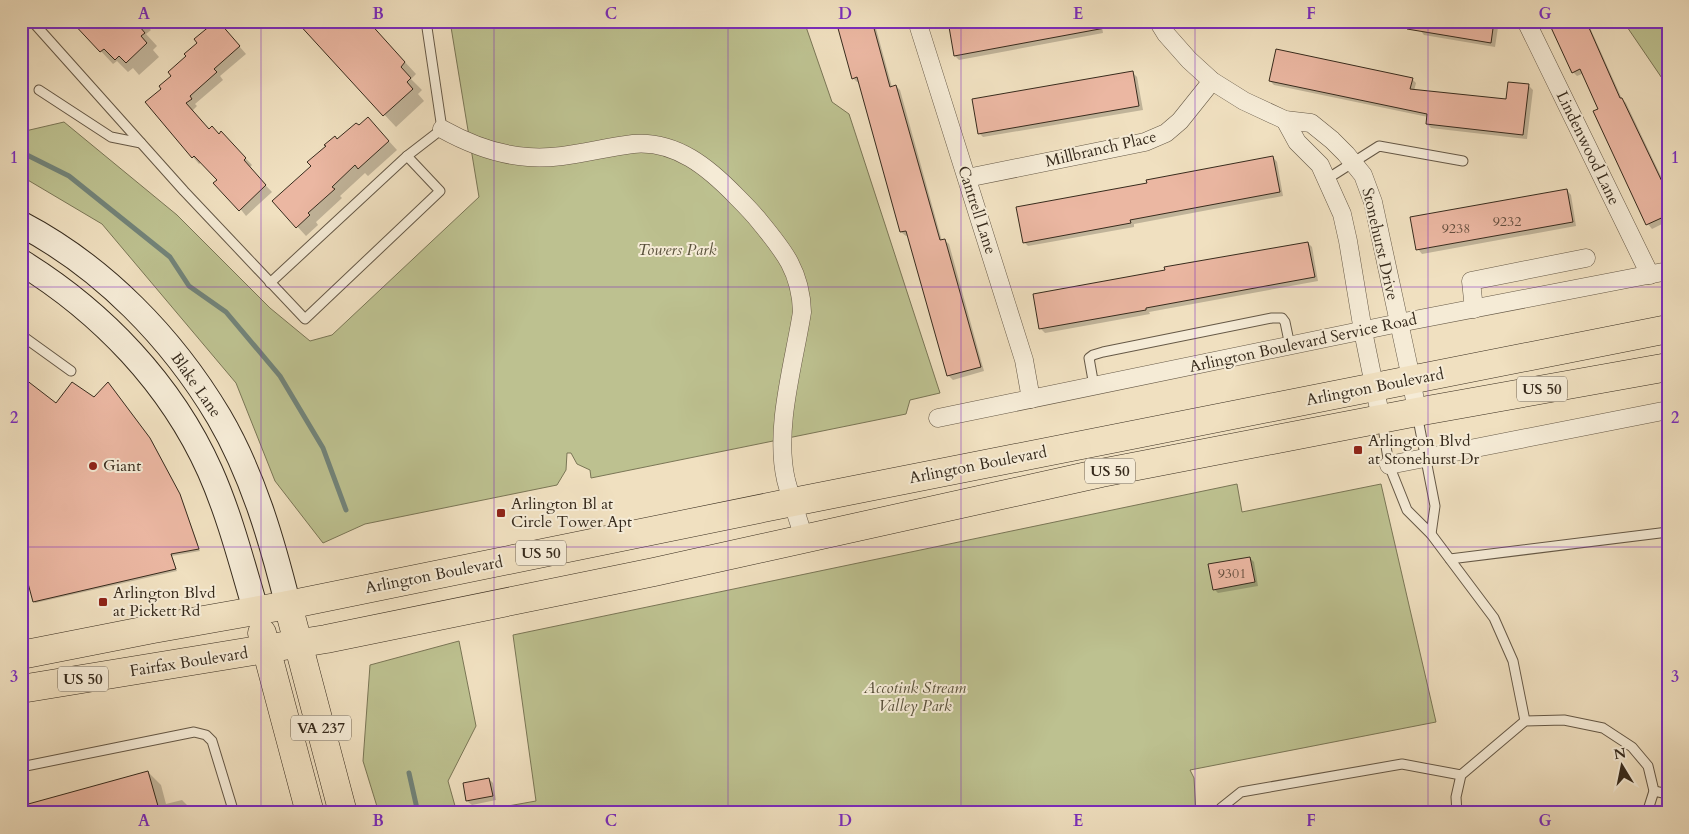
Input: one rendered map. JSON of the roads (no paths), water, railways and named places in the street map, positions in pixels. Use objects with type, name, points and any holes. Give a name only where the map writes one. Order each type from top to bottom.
[{"type":"main road","name":"Blake Lane","points":[[21,224],[60,248],[119,294],[150,324],[178,357],[219,418],[249,479],[275,553],[288,605]]},
{"type":"main road","name":"Blake Lane","points":[[21,262],[80,304],[102,323],[162,388],[178,413],[210,470],[221,497],[234,534],[266,649]]},
{"type":"main road","name":"Arlington Boulevard","points":[[288,605],[1411,378],[1668,329]]},
{"type":"main road","name":"Arlington Boulevard","points":[[298,644],[654,572],[1093,475],[1417,412],[1668,367]]},
{"type":"main road","name":"US 50","points":[[21,655],[288,605]]},
{"type":"main road","name":"VA 237","points":[[288,605],[343,813]]},
{"type":"main road","name":"Fairfax Boulevard","points":[[21,689],[298,644]]},
{"type":"main road","name":"VA 237","points":[[266,649],[310,813]]},
{"type":"street","name":"Cantrell Lane","points":[[917,21],[1024,360],[1031,399]]},
{"type":"street","name":"Stonehurst Drive","points":[[1158,21],[1166,34],[1189,60],[1212,81],[1244,101],[1285,120],[1311,123],[1332,140],[1363,175],[1373,202],[1417,412]]},
{"type":"street","name":"Lindenwood Lane","points":[[1526,21],[1650,275]]},
{"type":"street","name":"Millbranch Place","points":[[966,178],[1145,142],[1166,134],[1180,121],[1212,81]]},
{"type":"street","name":"Stonehurst Drive","points":[[1285,120],[1297,142],[1320,165],[1342,214],[1381,419]]},
{"type":"street","points":[[442,129],[488,150],[529,158],[558,156],[635,144],[662,147],[689,156],[707,168],[758,219],[792,265],[798,280],[802,299],[802,312],[784,424],[783,447],[786,479],[804,538]]},
{"type":"street","points":[[1474,309],[1472,281],[1586,258]]},
{"type":"street","name":"Arlington Boulevard Service Road","points":[[938,418],[1399,323],[1668,271]]},
{"type":"street","points":[[1389,465],[1668,410]]},
{"type":"lane","points":[[32,21],[141,143],[305,319],[440,191],[407,156]]},
{"type":"lane","points":[[270,283],[407,156],[442,129],[426,21]]},
{"type":"lane","points":[[39,90],[111,137],[141,143]]},
{"type":"lane","points":[[1327,179],[1378,146],[1463,161]]},
{"type":"lane","points":[[1094,386],[1089,358],[1103,352],[1272,318],[1282,318],[1285,322],[1290,346]]},
{"type":"lane","points":[[21,335],[71,370]]},
{"type":"lane","points":[[1417,412],[1435,506],[1431,534]]},
{"type":"lane","points":[[1381,419],[1389,465],[1407,510],[1431,534],[1494,618],[1513,661],[1524,721]]},
{"type":"lane","points":[[1450,560],[1668,532]]},
{"type":"lane","points":[[1457,813],[1456,797],[1461,775],[1524,721],[1564,720],[1603,728],[1632,747],[1648,766],[1654,791],[1647,813]]},
{"type":"lane","points":[[21,767],[194,732],[206,735],[212,741],[234,813]]},
{"type":"lane","points":[[1220,813],[1221,808],[1241,792],[1402,764],[1461,775]]},
{"type":"lane","points":[[1654,791],[1668,794]]},
{"type":"waterway","points":[[21,152],[69,176],[170,257],[189,286],[226,312],[280,376],[323,448],[346,510]]},
{"type":"waterway","points":[[409,773],[418,813]]},
{"type":"place","name":"Arlington Blvd at Stonehurst Dr","points":[[1358,450]]},
{"type":"place","name":"Giant","points":[[93,466]]},
{"type":"place","name":"Arlington Bl at Circle Tower Apt","points":[[501,513]]},
{"type":"place","name":"Arlington Blvd at Pickett Rd","points":[[103,602]]},
{"type":"park label","name":"Towers Park","points":[[677,250]]},
{"type":"park label","name":"Accotink Stream Valley Park","points":[[915,697]]}]
